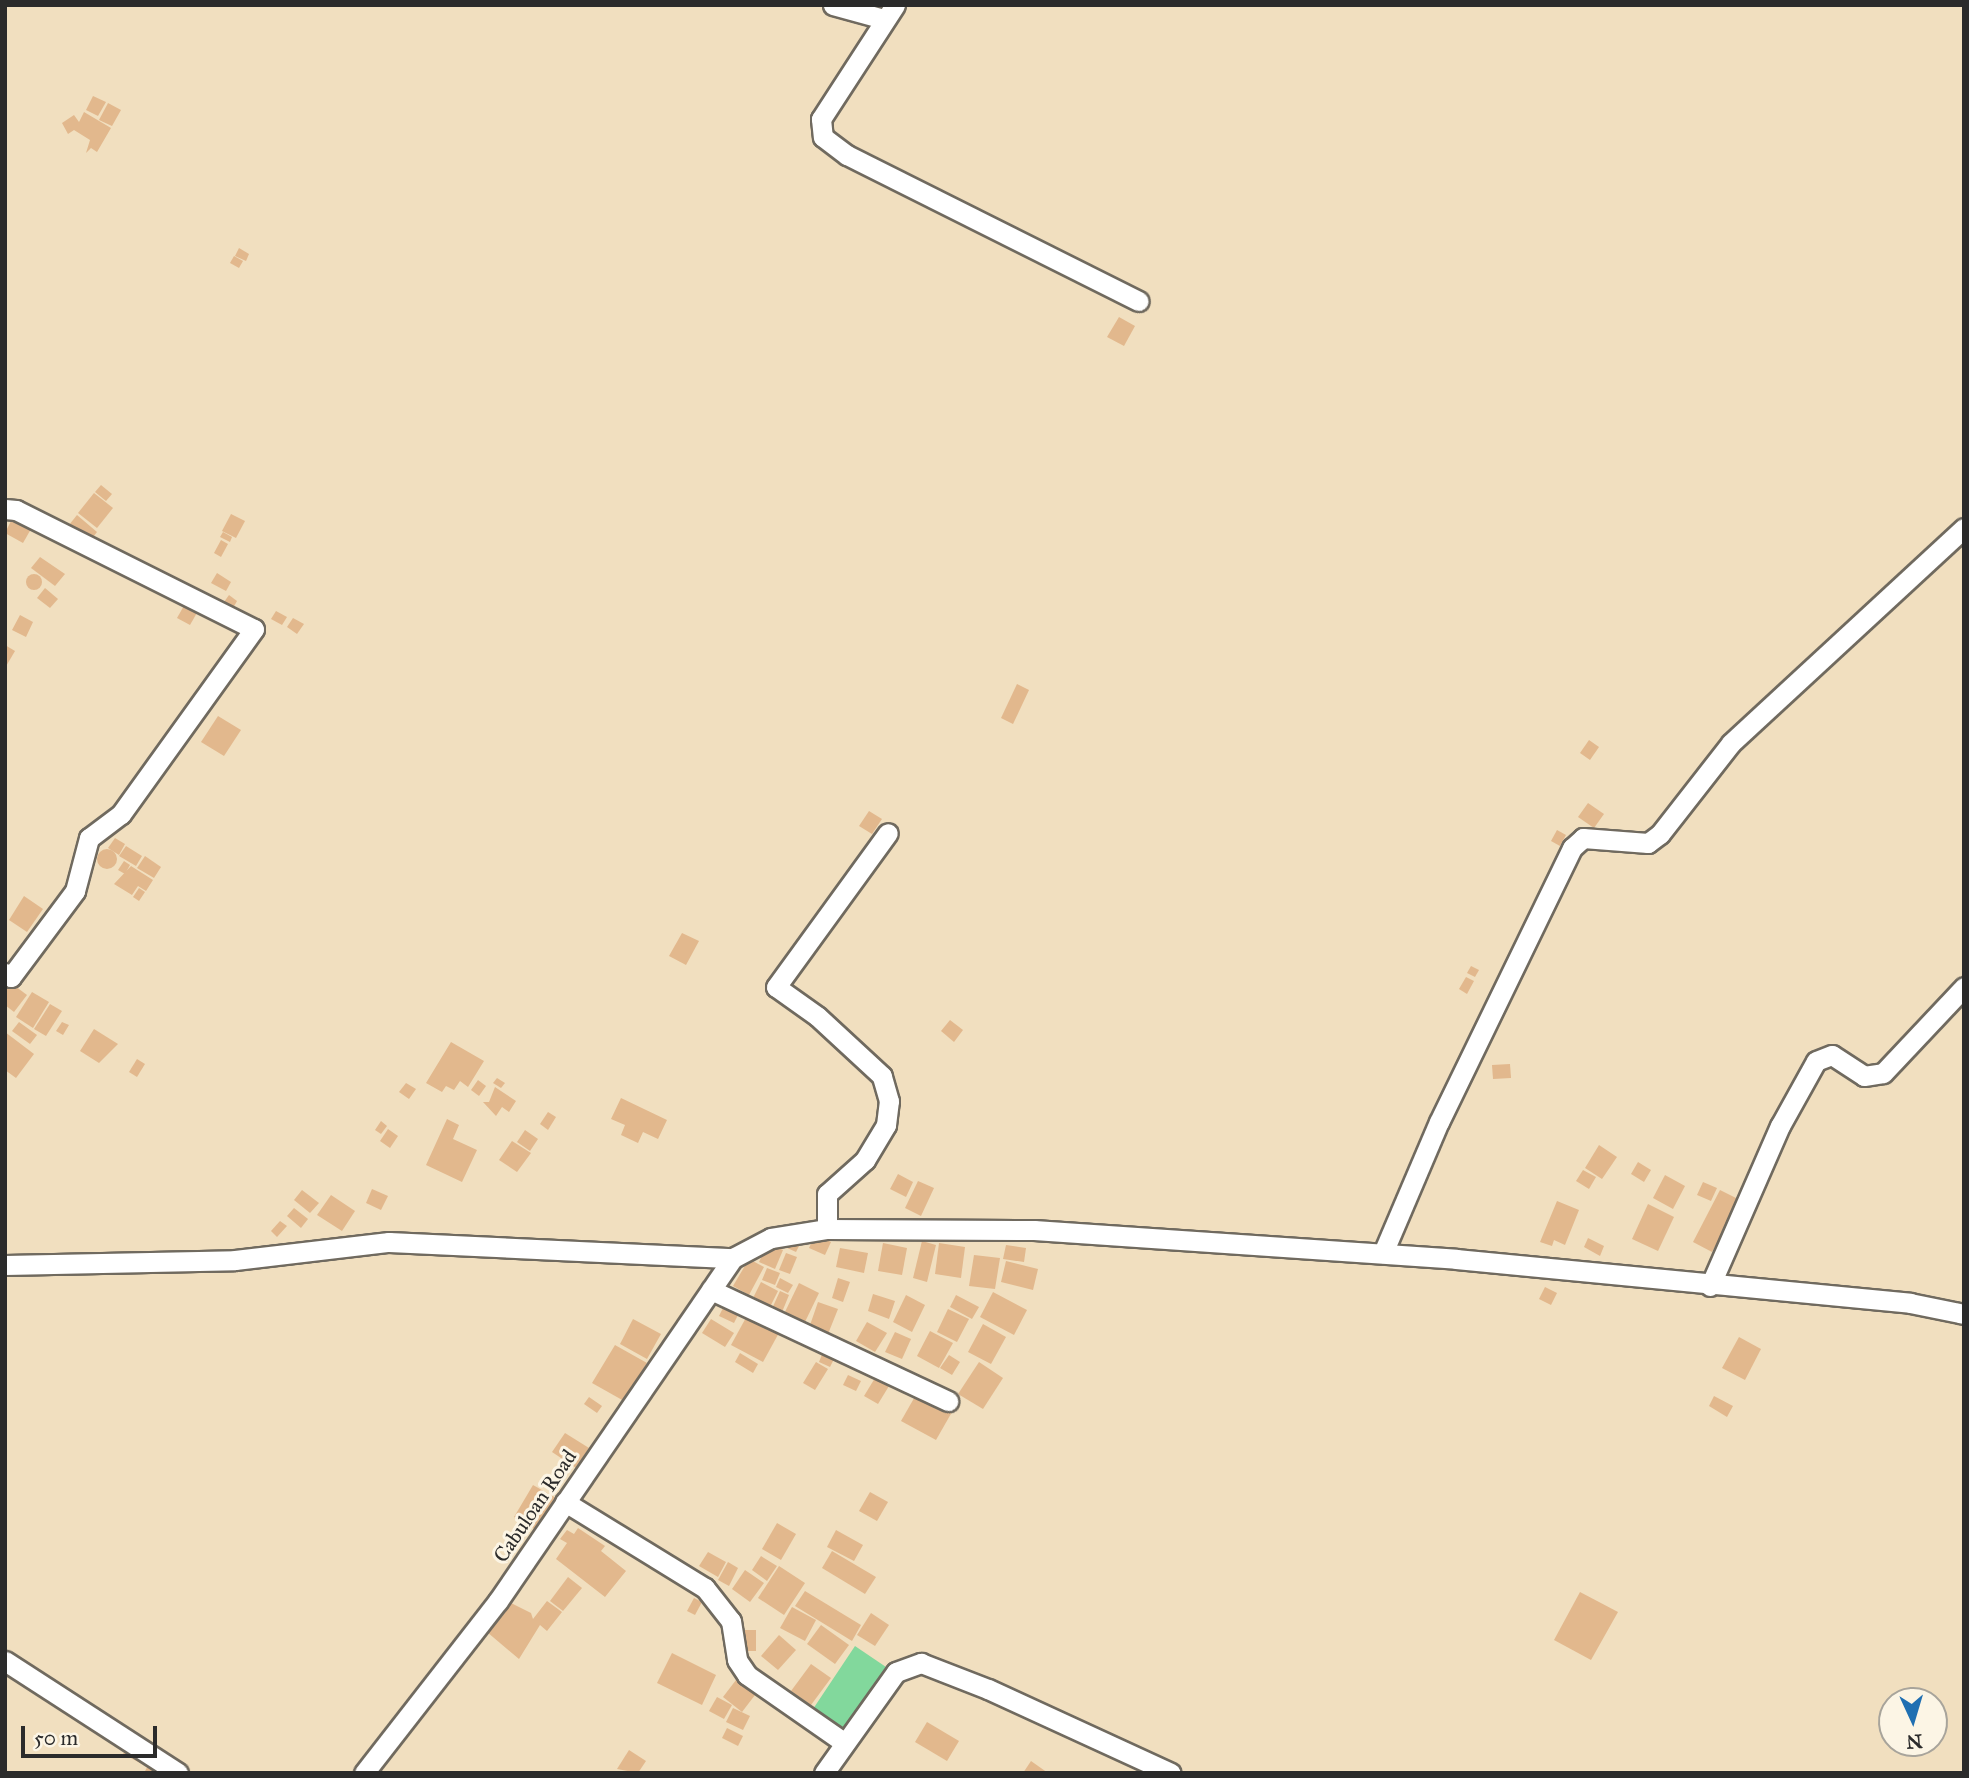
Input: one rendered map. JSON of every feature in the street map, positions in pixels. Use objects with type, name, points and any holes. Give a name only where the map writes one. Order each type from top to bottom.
[{"type":"street","points":[[833,5],[889,12],[821,119],[823,137],[847,155],[1138,300]]},
{"type":"street","points":[[5,509],[254,629],[121,814],[89,838],[75,891],[11,977],[5,973]]},
{"type":"street","points":[[1382,1253],[1439,1122],[1572,848],[1583,838],[1648,843],[1660,834],[1731,743],[1964,528]]},
{"type":"street","points":[[827,1229],[828,1195],[865,1160],[886,1125],[888,1101],[882,1076],[817,1016],[776,987],[888,833]]},
{"type":"street","points":[[1710,1286],[1780,1126],[1816,1061],[1832,1055],[1864,1076],[1882,1073],[1893,1067],[1964,987]]},
{"type":"street","points":[[5,1265],[235,1260],[389,1242],[733,1258],[771,1238],[827,1229],[1034,1230],[1382,1253],[1910,1303],[1964,1314]]},
{"type":"street","name":"Cabuloan Road","points":[[364,1773],[498,1601],[733,1258]]},
{"type":"street","points":[[711,1290],[948,1401]]},
{"type":"street","points":[[565,1502],[705,1588],[731,1621],[737,1660],[747,1675],[845,1743]]},
{"type":"street","points":[[5,1661],[178,1773]]},
{"type":"street","points":[[824,1773],[896,1672],[921,1663],[1171,1773]]},
{"type":"green space","points":[[855,1646],[886,1667],[842,1732],[811,1712]]},
{"type":"building","points":[[93,96],[106,102],[98,116],[86,110]]},
{"type":"building","points":[[108,103],[121,110],[112,126],[99,120]]},
{"type":"building","points":[[84,112],[111,128],[97,152],[91,148],[86,153],[90,140],[74,130],[68,134],[62,123],[74,115],[79,122]]},
{"type":"building","points":[[239,248],[249,254],[246,261],[235,256]]},
{"type":"building","points":[[234,256],[243,261],[239,268],[230,263]]},
{"type":"building","points":[[1119,317],[1135,326],[1124,346],[1107,337]]},
{"type":"building","points":[[101,485],[112,494],[106,501],[95,492]]},
{"type":"building","points":[[94,493],[113,508],[97,528],[78,513]]},
{"type":"building","points":[[231,514],[245,521],[236,538],[222,531]]},
{"type":"building","points":[[77,515],[97,532],[90,541],[69,525]]},
{"type":"building","points":[[12,519],[31,529],[23,543],[5,533]]},
{"type":"building","points":[[223,532],[232,537],[230,542],[220,537]]},
{"type":"building","points":[[221,540],[228,544],[221,557],[214,553]]},
{"type":"building","points":[[40,557],[65,574],[55,586],[31,568]]},
{"type":"building","points":[[217,573],[231,582],[226,591],[211,583]]},
{"type":"building","points":[[34,574],[40,576],[40,588],[34,590],[28,588],[26,582],[28,576]]},
{"type":"building","points":[[45,588],[58,599],[50,608],[37,598]]},
{"type":"building","points":[[229,595],[237,601],[233,608],[224,602]]},
{"type":"building","points":[[185,604],[198,611],[190,625],[177,618]]},
{"type":"building","points":[[276,611],[287,617],[282,625],[271,619]]},
{"type":"building","points":[[20,615],[33,622],[26,637],[12,630]]},
{"type":"building","points":[[293,618],[304,624],[297,634],[287,627]]},
{"type":"building","points":[[5,645],[15,651],[5,668]]},
{"type":"building","points":[[1017,684],[1029,690],[1013,724],[1001,718]]},
{"type":"building","points":[[218,716],[241,730],[224,756],[201,742]]},
{"type":"building","points":[[1589,740],[1599,747],[1590,760],[1580,753]]},
{"type":"building","points":[[1588,803],[1604,814],[1594,828],[1578,817]]},
{"type":"building","points":[[869,811],[882,819],[872,834],[859,826]]},
{"type":"building","points":[[1557,830],[1566,835],[1560,846],[1551,841]]},
{"type":"building","points":[[115,838],[125,844],[119,855],[108,848]]},
{"type":"building","points":[[126,846],[142,856],[136,866],[119,856]]},
{"type":"building","points":[[107,849],[114,852],[117,859],[114,866],[107,869],[100,866],[97,859],[100,852]]},
{"type":"building","points":[[145,856],[161,867],[154,878],[137,868]]},
{"type":"building","points":[[124,861],[130,865],[125,874],[118,870]]},
{"type":"building","points":[[131,866],[153,880],[146,891],[138,886],[132,895],[114,884]]},
{"type":"building","points":[[139,888],[145,892],[139,901],[133,897]]},
{"type":"building","points":[[24,896],[43,909],[27,932],[9,920]]},
{"type":"building","points":[[682,933],[699,941],[686,965],[669,956]]},
{"type":"building","points":[[1471,966],[1479,970],[1475,977],[1467,973]]},
{"type":"building","points":[[1466,977],[1474,981],[1467,994],[1459,989]]},
{"type":"building","points":[[11,983],[27,995],[14,1012],[5,1005],[5,990]]},
{"type":"building","points":[[32,992],[49,1002],[33,1028],[16,1017]]},
{"type":"building","points":[[50,1004],[62,1011],[46,1036],[34,1029]]},
{"type":"building","points":[[950,1020],[963,1030],[954,1042],[941,1031]]},
{"type":"building","points":[[19,1022],[37,1035],[30,1044],[12,1031]]},
{"type":"building","points":[[62,1022],[69,1025],[63,1035],[56,1031]]},
{"type":"building","points":[[94,1029],[118,1044],[99,1063],[80,1051]]},
{"type":"building","points":[[5,1032],[34,1054],[16,1078],[5,1070]]},
{"type":"building","points":[[451,1042],[484,1061],[468,1087],[460,1081],[454,1090],[446,1086],[442,1092],[426,1083]]},
{"type":"building","points":[[137,1059],[145,1064],[137,1077],[129,1072]]},
{"type":"building","points":[[1510,1064],[1511,1078],[1493,1079],[1492,1065]]},
{"type":"building","points":[[497,1078],[505,1083],[501,1088],[493,1083]]},
{"type":"building","points":[[478,1080],[486,1086],[479,1096],[471,1090]]},
{"type":"building","points":[[406,1083],[416,1089],[409,1099],[399,1092]]},
{"type":"building","points":[[495,1087],[516,1101],[509,1112],[502,1107],[496,1116],[483,1102],[489,1102]]},
{"type":"building","points":[[621,1098],[667,1120],[658,1139],[643,1132],[638,1143],[621,1135],[625,1125],[611,1119]]},
{"type":"building","points":[[548,1112],[556,1117],[548,1130],[540,1124]]},
{"type":"building","points":[[447,1119],[459,1125],[453,1139],[477,1150],[462,1182],[426,1165]]},
{"type":"building","points":[[381,1121],[387,1126],[381,1134],[375,1130]]},
{"type":"building","points":[[388,1129],[398,1136],[390,1148],[380,1141]]},
{"type":"building","points":[[525,1130],[538,1139],[530,1151],[517,1142]]},
{"type":"building","points":[[512,1141],[531,1153],[517,1172],[499,1160]]},
{"type":"building","points":[[1599,1145],[1617,1157],[1602,1179],[1585,1168]]},
{"type":"building","points":[[1638,1162],[1651,1170],[1644,1182],[1631,1174]]},
{"type":"building","points":[[1583,1170],[1596,1177],[1589,1189],[1576,1181]]},
{"type":"building","points":[[898,1174],[913,1182],[906,1197],[890,1189]]},
{"type":"building","points":[[1665,1175],[1685,1186],[1673,1209],[1653,1198]]},
{"type":"building","points":[[918,1181],[934,1188],[921,1216],[905,1208]]},
{"type":"building","points":[[1703,1182],[1717,1188],[1711,1201],[1697,1195]]},
{"type":"building","points":[[372,1189],[388,1196],[381,1210],[366,1203]]},
{"type":"building","points":[[302,1190],[319,1203],[310,1213],[294,1200]]},
{"type":"building","points":[[1720,1190],[1740,1200],[1712,1252],[1693,1242]]},
{"type":"building","points":[[331,1195],[355,1211],[342,1231],[317,1215]]},
{"type":"building","points":[[1557,1201],[1579,1210],[1565,1245],[1554,1240],[1552,1246],[1540,1242]]},
{"type":"building","points":[[1648,1204],[1674,1217],[1658,1251],[1632,1239]]},
{"type":"building","points":[[294,1208],[308,1219],[301,1228],[287,1216]]},
{"type":"building","points":[[280,1221],[287,1226],[277,1237],[271,1231]]},
{"type":"building","points":[[815,1235],[831,1242],[825,1255],[809,1248]]},
{"type":"building","points":[[789,1237],[801,1242],[796,1252],[785,1247]]},
{"type":"building","points":[[1588,1238],[1604,1246],[1600,1256],[1584,1247]]},
{"type":"building","points":[[922,1241],[936,1245],[927,1282],[913,1278]]},
{"type":"building","points":[[768,1243],[783,1250],[775,1269],[759,1262]]},
{"type":"building","points":[[883,1243],[907,1248],[902,1275],[878,1271]]},
{"type":"building","points":[[939,1243],[965,1247],[961,1278],[935,1274]]},
{"type":"building","points":[[1006,1245],[1026,1248],[1024,1262],[1003,1259]]},
{"type":"building","points":[[840,1248],[868,1253],[864,1273],[836,1267]]},
{"type":"building","points":[[786,1253],[797,1257],[790,1274],[779,1270]]},
{"type":"building","points":[[974,1255],[1000,1258],[995,1289],[969,1286]]},
{"type":"building","points":[[749,1259],[764,1267],[749,1295],[733,1286]]},
{"type":"building","points":[[1006,1261],[1038,1269],[1033,1290],[1001,1282]]},
{"type":"building","points":[[767,1268],[780,1273],[775,1285],[762,1280]]},
{"type":"building","points":[[780,1278],[793,1285],[788,1293],[776,1287]]},
{"type":"building","points":[[838,1278],[850,1282],[843,1302],[832,1298]]},
{"type":"building","points":[[761,1282],[778,1291],[768,1311],[751,1302]]},
{"type":"building","points":[[799,1283],[819,1293],[803,1326],[783,1316]]},
{"type":"building","points":[[1545,1287],[1557,1293],[1551,1305],[1539,1299]]},
{"type":"building","points":[[780,1291],[789,1295],[780,1317],[770,1313]]},
{"type":"building","points":[[993,1292],[1027,1310],[1014,1335],[980,1317]]},
{"type":"building","points":[[873,1294],[895,1301],[889,1319],[868,1311]]},
{"type":"building","points":[[906,1295],[925,1305],[912,1332],[893,1322]]},
{"type":"building","points":[[956,1295],[979,1307],[972,1319],[950,1307]]},
{"type":"building","points":[[818,1302],[838,1309],[828,1334],[809,1328]]},
{"type":"building","points":[[725,1304],[740,1311],[734,1323],[719,1316]]},
{"type":"building","points":[[948,1309],[969,1319],[957,1342],[937,1332]]},
{"type":"building","points":[[748,1314],[780,1331],[763,1362],[731,1345]]},
{"type":"building","points":[[633,1319],[661,1334],[647,1359],[620,1344]]},
{"type":"building","points":[[711,1319],[734,1333],[725,1347],[702,1333]]},
{"type":"building","points":[[867,1322],[887,1333],[875,1352],[856,1341]]},
{"type":"building","points":[[983,1324],[1006,1337],[991,1364],[968,1352]]},
{"type":"building","points":[[930,1331],[953,1343],[939,1368],[917,1356]]},
{"type":"building","points":[[895,1332],[911,1339],[902,1359],[885,1352]]},
{"type":"building","points":[[1739,1337],[1761,1349],[1745,1380],[1722,1368]]},
{"type":"building","points":[[615,1345],[647,1363],[624,1401],[592,1383]]},
{"type":"building","points":[[823,1352],[835,1357],[830,1367],[819,1362]]},
{"type":"building","points":[[740,1353],[758,1364],[753,1373],[735,1362]]},
{"type":"building","points":[[949,1355],[960,1362],[952,1375],[940,1368]]},
{"type":"building","points":[[816,1362],[828,1369],[815,1390],[803,1383]]},
{"type":"building","points":[[979,1362],[1003,1378],[983,1409],[958,1394]]},
{"type":"building","points":[[848,1375],[861,1381],[856,1391],[843,1385]]},
{"type":"building","points":[[875,1378],[889,1386],[878,1404],[864,1396]]},
{"type":"building","points":[[917,1393],[952,1412],[936,1440],[901,1421]]},
{"type":"building","points":[[1714,1396],[1733,1406],[1727,1417],[1709,1406]]},
{"type":"building","points":[[589,1397],[602,1406],[597,1413],[584,1404]]},
{"type":"building","points":[[565,1433],[589,1448],[576,1468],[552,1452]]},
{"type":"building","points":[[533,1485],[556,1498],[536,1530],[514,1517]]},
{"type":"building","points":[[870,1492],[888,1502],[877,1521],[859,1511]]},
{"type":"building","points":[[777,1523],[796,1534],[781,1560],[762,1549]]},
{"type":"building","points":[[578,1528],[605,1546],[601,1551],[626,1571],[605,1597],[556,1559],[567,1543],[560,1539],[567,1530],[574,1534]]},
{"type":"building","points":[[836,1530],[863,1545],[854,1561],[827,1547]]},
{"type":"building","points":[[832,1551],[876,1577],[865,1594],[822,1568]]},
{"type":"building","points":[[708,1552],[726,1562],[718,1577],[699,1566]]},
{"type":"building","points":[[761,1556],[777,1566],[767,1581],[752,1570]]},
{"type":"building","points":[[728,1562],[738,1568],[729,1586],[718,1580]]},
{"type":"building","points":[[779,1566],[805,1583],[784,1615],[758,1598]]},
{"type":"building","points":[[745,1570],[764,1583],[750,1602],[732,1589]]},
{"type":"building","points":[[568,1577],[582,1588],[563,1611],[550,1601]]},
{"type":"building","points":[[805,1591],[861,1625],[852,1641],[795,1606]]},
{"type":"building","points":[[1580,1592],[1618,1612],[1591,1660],[1554,1640]]},
{"type":"building","points":[[694,1598],[702,1602],[695,1615],[687,1611]]},
{"type":"building","points":[[547,1601],[562,1612],[547,1631],[540,1625],[519,1659],[487,1632],[498,1609],[504,1613],[511,1603],[531,1613],[533,1619]]},
{"type":"building","points":[[792,1607],[816,1620],[805,1641],[780,1628]]},
{"type":"building","points":[[871,1613],[889,1625],[875,1646],[857,1635]]},
{"type":"building","points":[[821,1625],[849,1645],[835,1664],[807,1644]]},
{"type":"building","points":[[745,1630],[756,1630],[756,1651],[745,1651]]},
{"type":"building","points":[[779,1635],[796,1650],[778,1670],[761,1656]]},
{"type":"building","points":[[672,1653],[716,1675],[702,1705],[657,1683]]},
{"type":"building","points":[[811,1664],[831,1678],[811,1705],[791,1691]]},
{"type":"building","points":[[736,1680],[755,1695],[742,1712],[723,1697]]},
{"type":"building","points":[[717,1697],[732,1705],[724,1719],[709,1711]]},
{"type":"building","points":[[733,1708],[750,1716],[743,1730],[726,1722]]},
{"type":"building","points":[[927,1722],[959,1741],[947,1761],[915,1742]]},
{"type":"building","points":[[727,1728],[743,1736],[738,1746],[722,1738]]},
{"type":"building","points":[[131,1743],[150,1755],[144,1765],[123,1754]]},
{"type":"building","points":[[629,1750],[646,1761],[638,1773],[617,1769]]},
{"type":"building","points":[[151,1760],[171,1773],[144,1773]]},
{"type":"building","points":[[1031,1761],[1048,1773],[1023,1773]]}]
